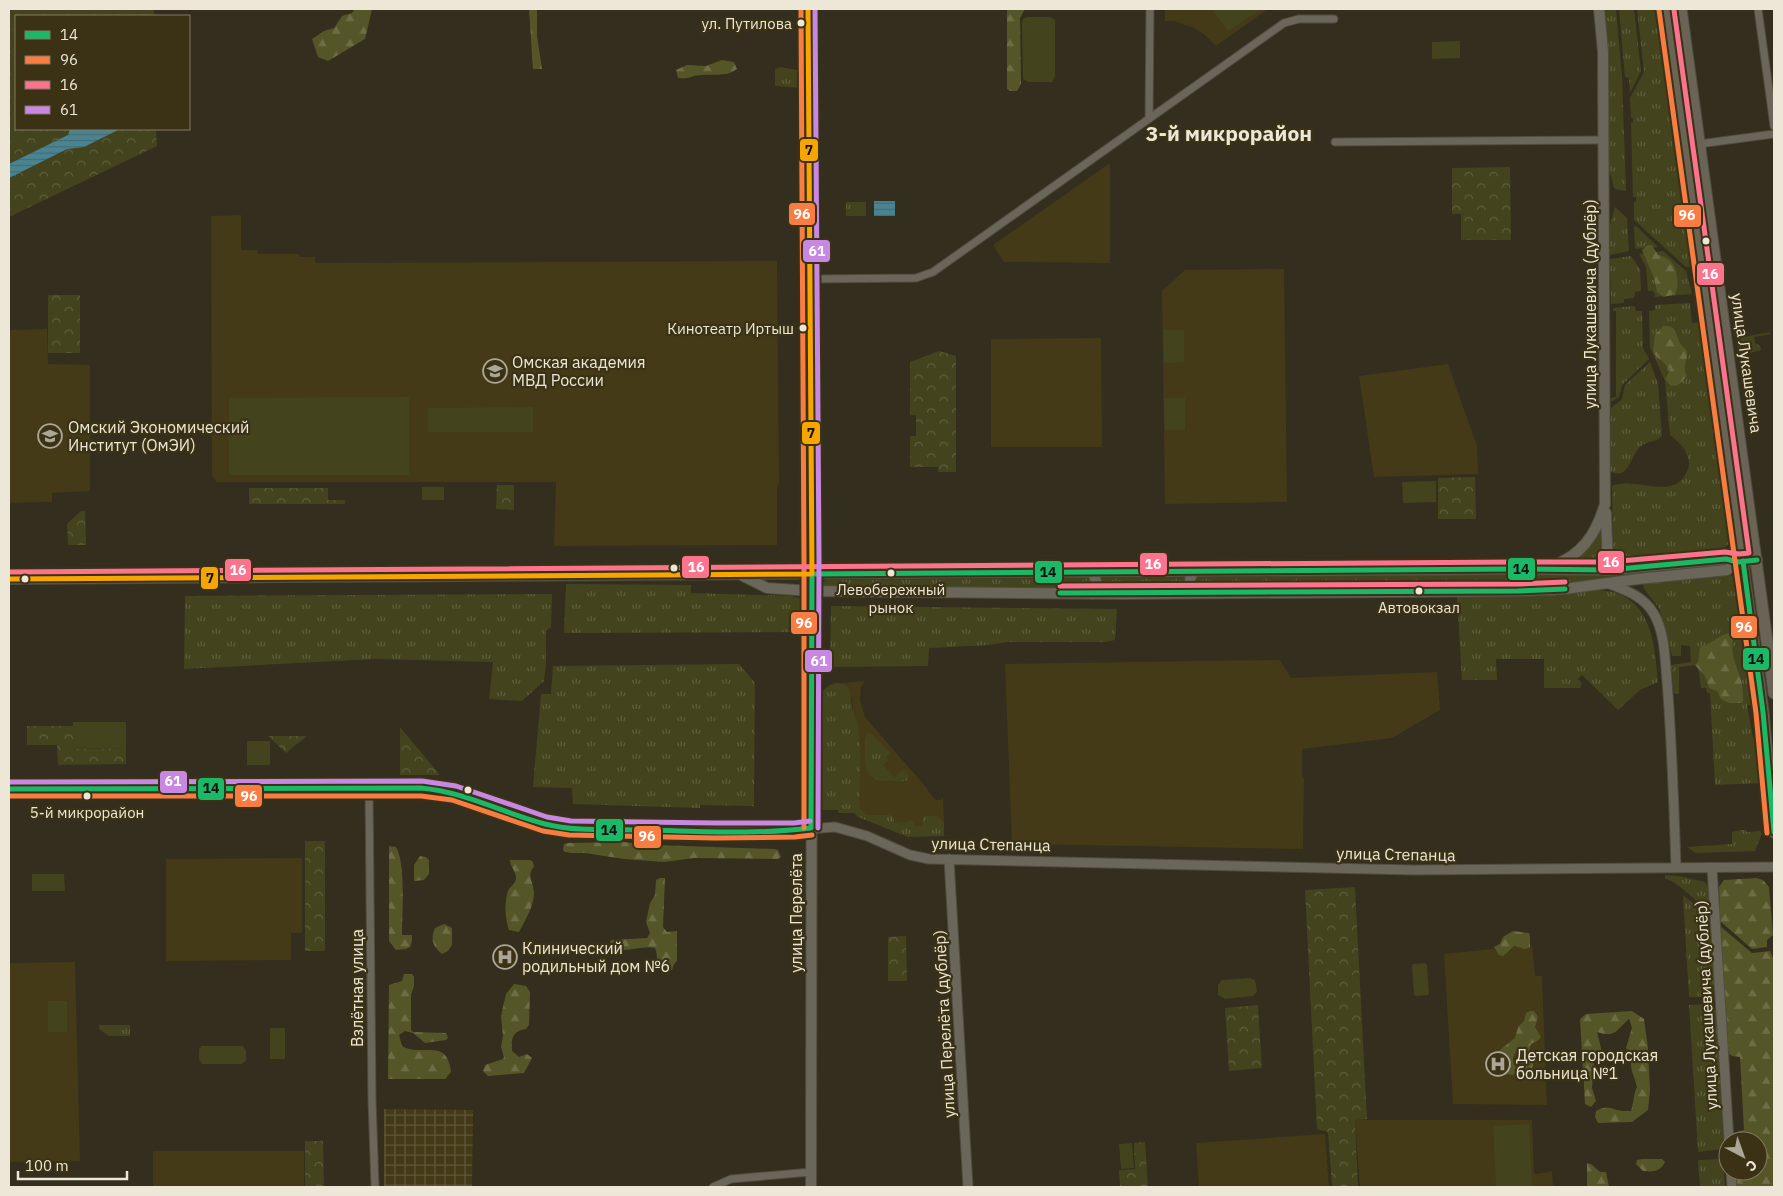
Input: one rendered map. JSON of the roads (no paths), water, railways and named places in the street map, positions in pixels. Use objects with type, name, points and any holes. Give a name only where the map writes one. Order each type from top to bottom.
[{"type":"main road","name":"улица Перелёта","points":[[808,9],[812,574],[811,1187]]},
{"type":"main road","name":"улица Лукашевича (дублёр)","points":[[1543,569],[1561,563],[1577,553],[1590,539],[1600,522],[1606,504],[1603,52],[1599,9]]},
{"type":"main road","name":"улица Лукашевича","points":[[1666,9],[1740,562],[1763,712],[1774,832]]},
{"type":"main road","name":"улица Лукашевича","points":[[1681,9],[1774,693]]},
{"type":"main road","points":[[1606,504],[1608,570]]},
{"type":"main road","points":[[9,579],[1518,569],[1608,570],[1726,559],[1740,562],[1757,560]]},
{"type":"main road","points":[[741,575],[768,588],[812,591],[1092,594],[1518,591],[1564,589],[1727,570],[1740,562]]},
{"type":"main road","points":[[1518,569],[1524,577],[1522,588],[1518,591]]},
{"type":"main road","points":[[1194,571],[1189,586],[1194,593]]},
{"type":"main road","points":[[1092,572],[1097,581],[1092,594]]},
{"type":"street","points":[[1149,119],[1150,9]]},
{"type":"street","points":[[1758,9],[1774,126]]},
{"type":"street","points":[[809,278],[916,278],[925,276],[1284,23],[1299,20],[1334,19]]},
{"type":"street","points":[[1684,146],[1774,134]]},
{"type":"street","points":[[1335,142],[1604,140]]},
{"type":"street","points":[[1638,579],[1635,588],[1640,598]]},
{"type":"street","points":[[1608,583],[1640,598],[1655,615],[1664,653],[1676,868]]},
{"type":"street","name":"улица Степанца","points":[[9,789],[370,788],[441,790],[545,824],[570,828],[715,831],[795,830],[835,827],[867,836],[910,855],[949,860],[1414,870],[1774,867]]},
{"type":"street","name":"Взлётная улица","points":[[370,788],[372,1091],[375,1187]]},
{"type":"street","name":"улица Перелёта (дублёр)","points":[[949,860],[968,1187]]},
{"type":"street","name":"улица Лукашевича (дублёр)","points":[[1712,868],[1728,1131]]},
{"type":"street","points":[[713,1187],[731,1179],[811,1172]]},
{"type":"water","points":[[70,130],[118,130],[84,147],[67,149],[9,178],[9,164],[68,135]]},
{"type":"water","points":[[874,201],[895,201],[895,216],[874,216]]},
{"type":"place","name":"ул. Путилова","points":[[801,23]]},
{"type":"place","name":"Кинотеатр Иртыш","points":[[803,328]]},
{"type":"place","name":"Омская академия МВД России","points":[[495,371]]},
{"type":"place","name":"Омский Экономический Институт (ОмЭИ)","points":[[50,436]]},
{"type":"place","name":"Левобережный рынок","points":[[891,573]]},
{"type":"place","name":"Автовокзал","points":[[1419,591]]},
{"type":"place","name":"5-й микрорайон","points":[[87,796]]},
{"type":"place","name":"Клинический родильный дом №6","points":[[505,957]]},
{"type":"place","name":"Детская городская больница №1","points":[[1498,1064]]},
{"type":"district","name":"3-й микрорайон","points":[[1229,134]]}]
